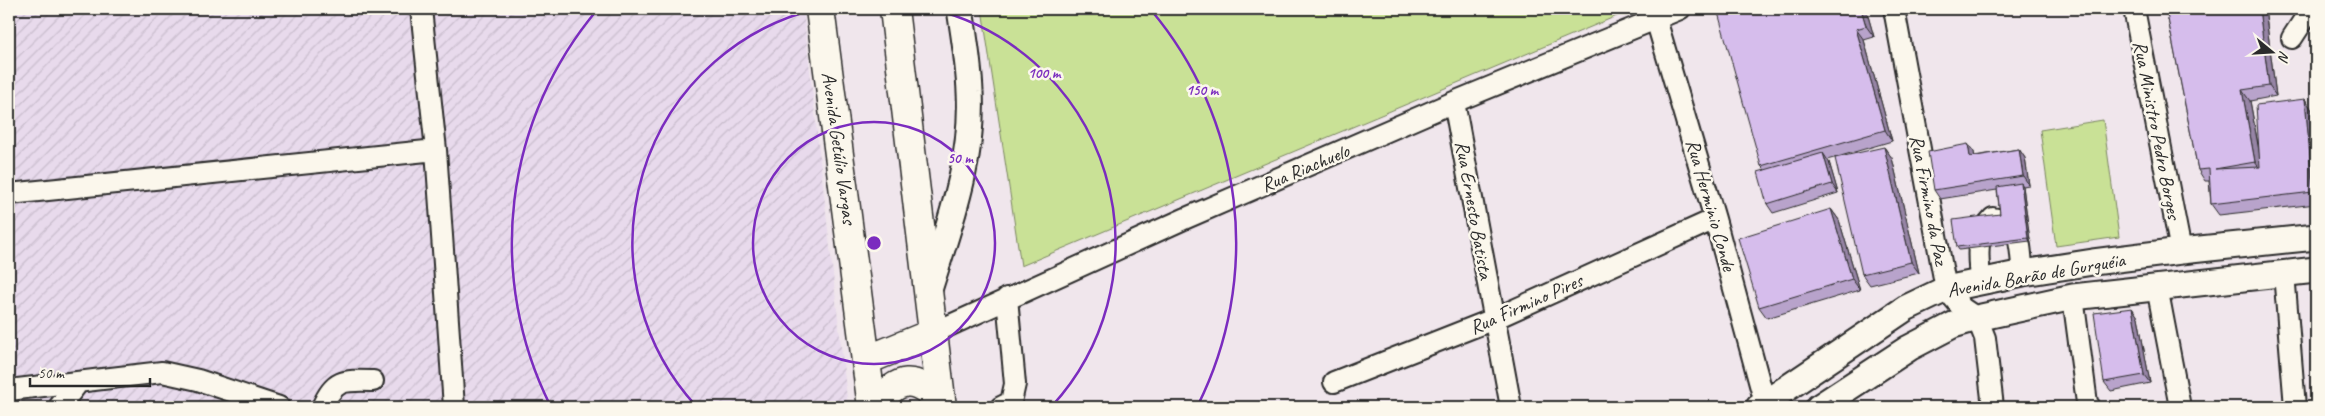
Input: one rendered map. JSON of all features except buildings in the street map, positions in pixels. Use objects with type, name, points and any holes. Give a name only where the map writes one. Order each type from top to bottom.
[{"type":"highway","name":"Avenida Getúlio Vargas","points":[[820,9],[874,407]]},
{"type":"highway","points":[[894,9],[941,405]]},
{"type":"highway","points":[[867,360],[933,333]]},
{"type":"highway","points":[[874,407],[894,386],[907,382],[924,386],[941,405]]},
{"type":"main road","points":[[928,293],[954,209],[968,139],[970,92],[960,9]]},
{"type":"main road","name":"Avenida Barão de Gurguéia","points":[[1762,405],[1906,308],[1946,289],[2023,273],[2181,251],[2316,237]]},
{"type":"main road","name":"Avenida Barão de Gurguéia","points":[[1819,407],[1909,348],[1953,325],[1977,318],[2073,297],[2316,270]]},
{"type":"street","points":[[421,9],[436,150],[454,407]]},
{"type":"street","name":"Rua Riachuelo","points":[[933,333],[1007,298],[1655,14],[1680,9]]},
{"type":"street","name":"Rua Firmino da Paz","points":[[1894,9],[1946,289],[1962,308],[1977,318],[1986,338],[1992,407]]},
{"type":"street","name":"Rua Ministro Pedro Borges","points":[[2134,9],[2181,251]]},
{"type":"street","points":[[2292,38],[2311,9]]},
{"type":"street","name":"Rua Herminio Conde","points":[[1655,14],[1716,219],[1762,405]]},
{"type":"street","name":"Rua Ernesto Batista","points":[[1454,102],[1511,407]]},
{"type":"street","points":[[9,194],[436,150]]},
{"type":"street","points":[[1980,282],[1979,247],[1983,229],[1994,218],[2007,220],[2016,230],[2023,273]]},
{"type":"street","name":"Rua Firmino Pires","points":[[1334,382],[1494,319],[1716,219]]},
{"type":"street","points":[[2284,273],[2295,407]]},
{"type":"street","points":[[2157,287],[2180,407]]},
{"type":"street","points":[[2073,297],[2087,403],[2090,407]]},
{"type":"street","points":[[1001,407],[1011,402],[1016,384],[1007,298]]},
{"type":"street","points":[[9,390],[162,372],[279,407]]},
{"type":"street","points":[[322,407],[329,393],[338,383],[351,380],[373,381]]},
{"type":"street","points":[[59,407],[78,383]]},
{"type":"shaded area","points":[[9,9],[803,9],[848,407],[9,407]]},
{"type":"green space","points":[[982,9],[1623,9],[1624,13],[1021,266]]},
{"type":"green space","points":[[2103,120],[2119,237],[2056,246],[2040,130]]}]
